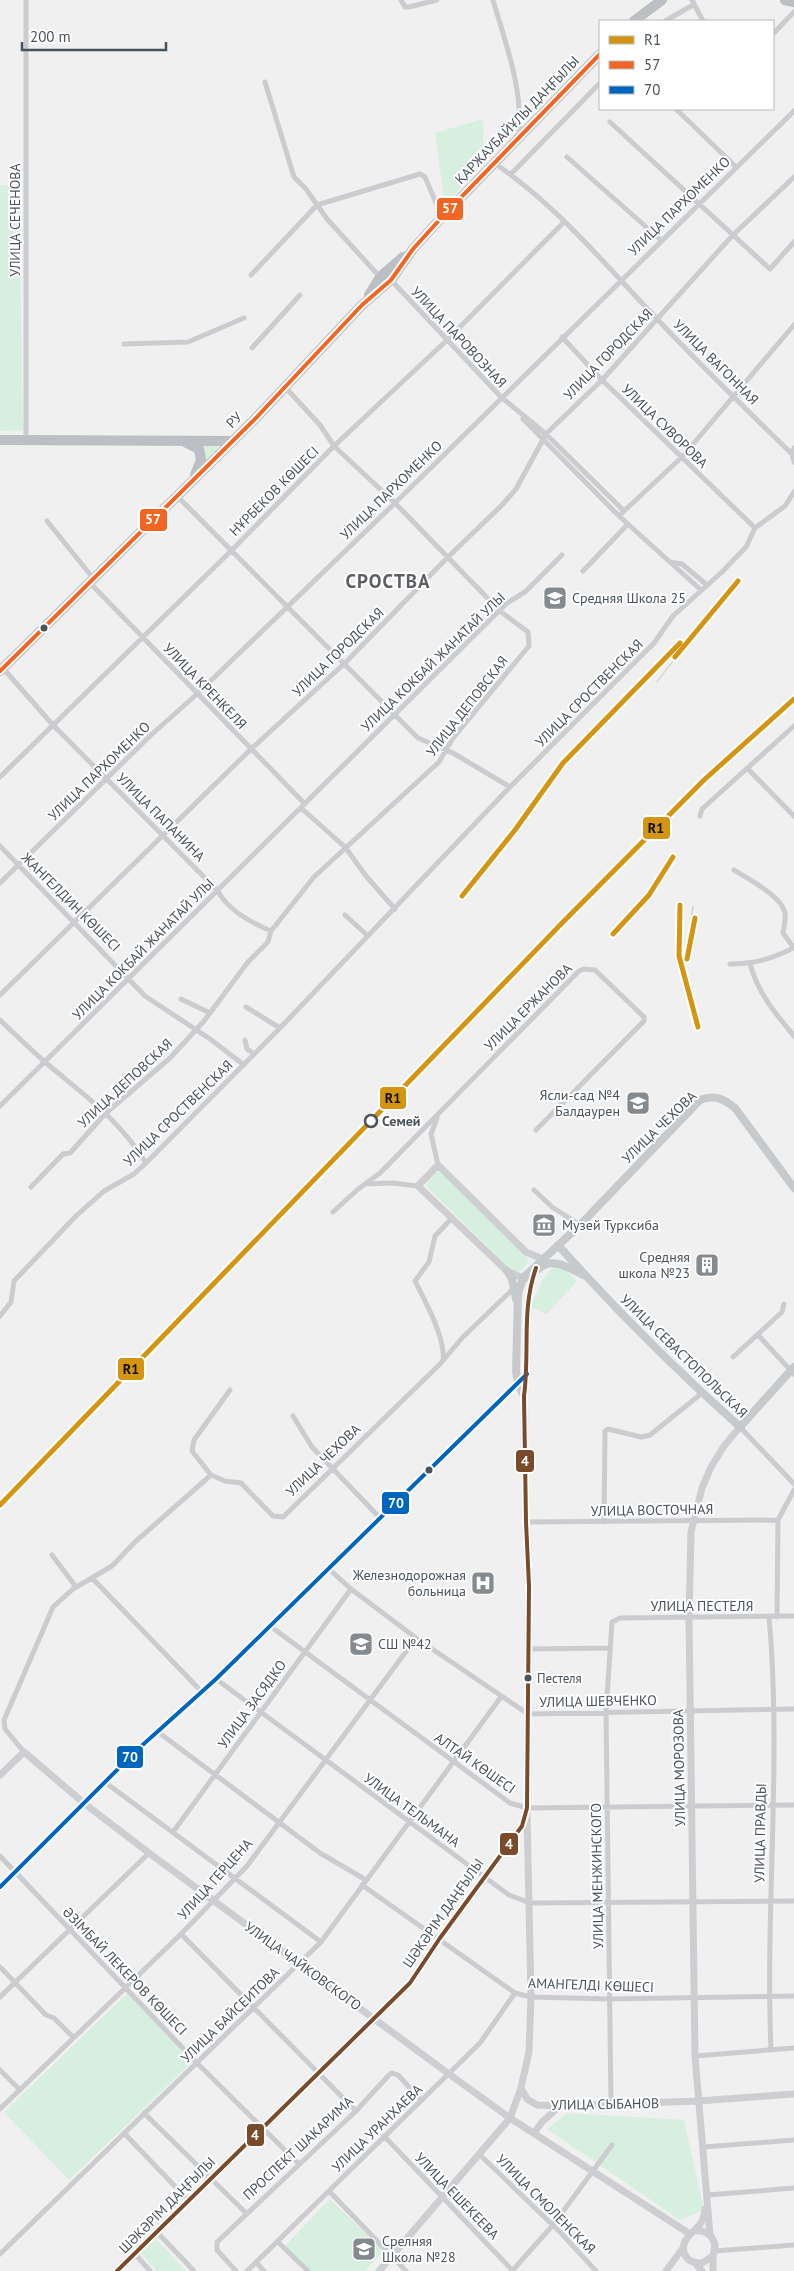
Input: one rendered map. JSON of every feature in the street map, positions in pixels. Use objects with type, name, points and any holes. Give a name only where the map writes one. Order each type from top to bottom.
[{"type":"highway","points":[[635,20],[662,0]]},
{"type":"highway","points":[[785,0],[794,2]]},
{"type":"highway","name":"ҚАРЖАУБАЙҰЛЫ ДАҢҒЫЛЫ","points":[[255,419],[442,217],[599,55]]},
{"type":"highway","points":[[212,440],[235,434],[255,419]]},
{"type":"highway","name":"РУ","points":[[233,441],[255,419]]},
{"type":"highway","points":[[0,440],[233,441]]},
{"type":"highway","points":[[169,440],[190,443],[199,449],[201,460],[197,472],[181,493]]},
{"type":"highway","points":[[1,668],[233,441]]},
{"type":"main road","name":"УЛИЦА ЧЕХОВА","points":[[524,1278],[535,1271],[543,1259],[580,1225],[700,1100],[707,1097],[725,1100],[735,1108],[794,1188]]},
{"type":"main road","name":"УЛИЦА СЕВАСТОПОЛЬСКАЯ","points":[[558,1245],[586,1277],[702,1393],[740,1427]]},
{"type":"main road","points":[[535,1271],[550,1263],[563,1265],[586,1277]]},
{"type":"main road","points":[[506,1271],[512,1279],[518,1306]]},
{"type":"main road","name":"ШӘКӘРІМ ДАҢҒЫЛЫ","points":[[117,2271],[410,1983],[440,1938],[522,1826],[527,1808],[530,1649],[524,1396],[527,1374],[527,1296],[535,1271]]},
{"type":"main road","name":"ШӘКӘРІМ ДАҢҒЫЛЫ","points":[[524,1278],[518,1294],[516,1371],[518,1384],[524,1396]]},
{"type":"main road","name":"УЛИЦА МОРОЗОВА","points":[[740,1427],[793,1370]]},
{"type":"street","name":"УЛИЦА СЕЧЕНОВА","points":[[26,0],[26,440]]},
{"type":"street","points":[[401,0],[405,7],[409,7],[437,0]]},
{"type":"street","points":[[493,0],[518,84],[520,103],[518,139]]},
{"type":"street","points":[[666,20],[693,3],[702,20]]},
{"type":"street","points":[[774,33],[794,12]]},
{"type":"street","name":"УЛИЦА ПАРОВОЗНАЯ","points":[[265,82],[294,177],[317,204],[327,220],[501,397],[624,511]]},
{"type":"street","points":[[511,174],[599,84]]},
{"type":"street","points":[[677,110],[735,166]]},
{"type":"street","name":"УЛИЦА ПАРХОМЕНКО","points":[[0,883],[396,502],[735,166],[794,111]]},
{"type":"street","points":[[610,122],[770,269],[794,242]]},
{"type":"street","points":[[567,157],[661,240]]},
{"type":"street","name":"УЛИЦА ВАГОННАЯ","points":[[494,163],[511,174],[564,222],[621,279],[658,320],[792,454]]},
{"type":"street","points":[[251,275],[317,204],[420,174],[425,177],[442,217]]},
{"type":"street","name":"УЛИЦА ГОРОДСКАЯ","points":[[0,995],[75,924],[250,750],[345,663],[516,489],[544,436],[602,380],[732,236],[794,177]]},
{"type":"street","name":"НҰРБЕКОВ КӨШЕСІ","points":[[0,777],[52,724],[232,550],[334,446],[446,341],[564,222]]},
{"type":"street","points":[[252,348],[300,295]]},
{"type":"street","points":[[124,344],[188,342],[244,318]]},
{"type":"street","points":[[619,516],[682,457],[794,325]]},
{"type":"street","name":"УЛИЦА СУВОРОВА","points":[[562,337],[602,380],[755,528]]},
{"type":"street","points":[[285,387],[320,425],[334,446],[396,502],[447,558],[500,611]]},
{"type":"street","name":"УЛИЦА ПАРОВОЗНАЯ","points":[[544,436],[619,516],[701,590]]},
{"type":"street","points":[[794,448],[792,454],[794,462]]},
{"type":"street","name":"УЛИЦА СРОСТВЕНСКАЯ","points":[[0,1316],[11,1302],[14,1281],[76,1216],[104,1191],[134,1174],[244,1065],[510,787],[654,643],[673,616],[746,547],[755,528],[785,506],[794,492]]},
{"type":"street","points":[[181,493],[232,550],[418,738],[445,749],[510,787]]},
{"type":"street","name":"УЛИЦА КРЕНКЕЛЯ","points":[[47,522],[91,580],[141,637],[303,806]]},
{"type":"street","points":[[583,571],[628,524]]},
{"type":"street","name":"УЛИЦА КОКБАЙ ЖАНАТАЙ УЛЫ","points":[[0,1106],[507,603],[525,592],[562,555]]},
{"type":"street","points":[[670,562],[682,564],[707,585]]},
{"type":"street","name":"УЛИЦА ДЕПОВСКАЯ","points":[[31,1187],[63,1154],[70,1153],[106,1113],[170,1058],[210,1013],[248,962],[268,942],[271,931],[314,877],[439,762],[445,749],[529,646],[528,632],[500,611]]},
{"type":"street","name":"УЛИЦА ПАПАНИНА","points":[[1,668],[52,724],[218,891],[222,899],[242,916],[271,931]]},
{"type":"street","points":[[700,816],[702,809],[794,726]]},
{"type":"street","points":[[748,769],[794,816]]},
{"type":"street","points":[[303,806],[345,847],[366,876],[395,909]]},
{"type":"street","name":"ЖАНГЕЛДИН КӨШЕСІ","points":[[0,846],[145,996],[244,1065]]},
{"type":"street","points":[[730,964],[750,964],[770,960],[794,948],[783,932],[785,911],[782,905],[769,892],[734,870]]},
{"type":"street","points":[[345,915],[368,936]]},
{"type":"street","points":[[750,964],[755,982],[764,999],[794,1036]]},
{"type":"street","name":"УЛИЦА ЕРЖАНОВА","points":[[439,1113],[579,971],[584,969],[595,970],[644,1017],[644,1021],[536,1130]]},
{"type":"street","points":[[181,999],[210,1013]]},
{"type":"street","points":[[246,1007],[280,1028]]},
{"type":"street","points":[[0,1020],[45,1062],[106,1113],[128,1136],[146,1163]]},
{"type":"street","points":[[245,1040],[244,1044],[247,1049],[254,1054]]},
{"type":"street","points":[[439,1113],[431,1134],[438,1165],[526,1252],[535,1271]]},
{"type":"street","points":[[334,1212],[364,1184],[380,1173],[439,1113]]},
{"type":"street","points":[[418,1186],[438,1165]]},
{"type":"street","points":[[364,1184],[392,1183],[418,1186],[506,1271],[524,1278]]},
{"type":"street","points":[[534,1190],[552,1206],[580,1225]]},
{"type":"street","points":[[443,1360],[444,1355],[438,1335],[416,1281],[430,1262],[435,1236],[451,1219]]},
{"type":"street","points":[[526,1252],[543,1259]]},
{"type":"street","name":"УЛИЦА ЧЕХОВА","points":[[211,1475],[226,1481],[241,1483],[273,1516],[283,1517],[524,1278]]},
{"type":"street","points":[[734,1357],[782,1312],[784,1304]]},
{"type":"street","points":[[758,1335],[793,1370]]},
{"type":"street","points":[[0,1887],[158,1732],[216,1679],[527,1374]]},
{"type":"street","points":[[0,1775],[24,1752],[4,1729],[4,1720],[53,1607],[76,1587],[112,1566],[170,1510],[211,1475],[192,1451],[192,1444],[230,1390]]},
{"type":"street","points":[[604,1522],[605,1431],[608,1429],[641,1437],[650,1435],[702,1393]]},
{"type":"street","points":[[293,1416],[312,1447],[380,1518]]},
{"type":"street","name":"УЛИЦА СЕВАСТОПОЛЬСКАЯ","points":[[740,1427],[794,1484]]},
{"type":"street","name":"УЛИЦА МОРОЗОВА","points":[[710,2234],[704,2147],[698,2101],[693,1998],[694,1902],[689,1618],[693,1522],[702,1488],[711,1467],[724,1446],[740,1427]]},
{"type":"street","points":[[777,1616],[778,1520],[794,1490]]},
{"type":"street","name":"УЛИЦА ВОСТОЧНАЯ","points":[[526,1522],[778,1520]]},
{"type":"street","points":[[52,1554],[76,1587]]},
{"type":"street","name":"УЛИЦА ШЕВЧЕНКО","points":[[329,1569],[351,1590],[416,1638],[528,1714],[794,1709]]},
{"type":"street","points":[[92,1578],[202,1692]]},
{"type":"street","name":"УЛИЦА ЗАСЯДКО","points":[[173,1832],[351,1590]]},
{"type":"street","name":"УЛИЦА ПЕСТЕЛЯ","points":[[612,1622],[620,1618],[794,1616]]},
{"type":"street","name":"УЛИЦА ПРАВДЫ","points":[[769,1617],[773,1709],[770,2050]]},
{"type":"street","name":"УЛИЦА МЕНЖИНСКОГО","points":[[611,2104],[606,1712],[612,1622]]},
{"type":"street","name":"АЛТАЙ КӨШЕСІ","points":[[270,1626],[510,1803],[527,1808],[794,1805]]},
{"type":"street","name":"УЛИЦА ГЕРЦЕНА","points":[[0,2109],[181,1934],[247,1866],[416,1638]]},
{"type":"street","points":[[530,1649],[610,1648]]},
{"type":"street","name":"УЛИЦА ТЕЛЬМАНА","points":[[216,1679],[509,1896],[530,1903],[794,1901]]},
{"type":"street","name":"УЛИЦА БАЙСЕИТОВА","points":[[0,2254],[321,1942],[501,1697]]},
{"type":"street","name":"АМАНГЕЛДІ КӨШЕСІ","points":[[158,1732],[320,1853],[364,1882],[515,1993],[531,1997],[609,1999],[794,1996]]},
{"type":"street","name":"УЛИЦА ЧАЙКОВСКОГО","points":[[24,1752],[85,1804],[150,1853],[510,2118],[692,2233]]},
{"type":"street","points":[[106,1783],[321,1942]]},
{"type":"street","points":[[379,2271],[510,2118],[521,2088],[529,2052],[531,1997],[527,1808]]},
{"type":"street","points":[[0,1997],[150,1853]]},
{"type":"street","name":"ӘЗІМБАЙ ЛЕКЕРОВ КӨШЕСІ","points":[[0,1856],[197,2063],[264,2126],[299,2164]]},
{"type":"street","points":[[181,1934],[356,2111]]},
{"type":"street","points":[[0,1967],[46,2015],[54,2018],[73,2037]]},
{"type":"street","name":"УЛИЦА УРАНХАЕВА","points":[[247,2271],[480,2043],[515,1993]]},
{"type":"street","points":[[695,2056],[794,2048]]},
{"type":"street","points":[[0,2070],[20,2090]]},
{"type":"street","name":"ПРОСПЕКТ ШАКАРИМА","points":[[236,2271],[216,2246],[217,2242],[356,2111],[392,2073],[400,2077],[421,2100]]},
{"type":"street","name":"УЛИЦА СЫБАНОВ","points":[[521,2088],[527,2099],[537,2105],[560,2106],[698,2101],[794,2094]]},
{"type":"street","points":[[534,2133],[542,2122],[560,2106]]},
{"type":"street","points":[[144,2113],[246,2213]]},
{"type":"street","points":[[124,2134],[189,2201]]},
{"type":"street","name":"УЛИЦА ЕШЕКЕЕВА","points":[[384,2136],[443,2196],[512,2271]]},
{"type":"street","points":[[704,2147],[794,2140]]},
{"type":"street","points":[[512,2271],[553,2225],[612,2145]]},
{"type":"street","name":"УЛИЦА СМОЛЕНСКАЯ","points":[[479,2154],[553,2225],[596,2271]]},
{"type":"street","points":[[708,2198],[794,2188]]},
{"type":"street","points":[[329,2191],[406,2271]]},
{"type":"street","name":"УЛИЦА МОРОЗОВА","points":[[692,2233],[702,2222],[708,2198]]},
{"type":"street","points":[[157,2232],[194,2271]]},
{"type":"street","points":[[666,2271],[692,2233],[705,2232],[714,2239],[714,2271]]},
{"type":"street","points":[[278,2242],[308,2271]]},
{"type":"street","points":[[695,2263],[708,2261],[714,2253],[794,2245]]},
{"type":"street","points":[[683,2248],[686,2257],[702,2271]]},
{"type":"street","points":[[134,2254],[150,2271]]},
{"type":"street","points":[[256,2262],[264,2271]]},
{"type":"green space","points":[[483,119],[484,161],[445,205],[435,133]]},
{"type":"green space","points":[[0,185],[19,185],[23,430],[0,431]]},
{"type":"green space","points":[[217,444],[217,451],[201,464],[200,445]]},
{"type":"green space","points":[[437,1172],[444,1173],[526,1256],[529,1263],[519,1272],[512,1271],[427,1187],[428,1180]]},
{"type":"green space","points":[[557,1262],[577,1281],[547,1314],[531,1307],[542,1280]]},
{"type":"green space","points":[[129,1992],[194,2060],[69,2180],[4,2112]]},
{"type":"green space","points":[[567,2113],[684,2120],[704,2210],[680,2220],[547,2129]]},
{"type":"green space","points":[[330,2199],[384,2251],[365,2271],[309,2271],[284,2247]]},
{"type":"green space","points":[[155,2238],[186,2271],[157,2271],[140,2253]]},
{"type":"railway","points":[[657,682],[738,581]]},
{"type":"railway","points":[[462,896],[515,830],[563,763],[680,643]]},
{"type":"railway","points":[[669,815],[696,793],[717,771],[794,703]]},
{"type":"railway","points":[[613,934],[649,895],[673,857]]},
{"type":"railway","points":[[680,905],[679,956],[698,1027]]},
{"type":"railway","points":[[685,956],[693,906]]},
{"type":"railway","points":[[96,1406],[564,921]]},
{"type":"transit line","name":"57","points":[[0,671],[255,419],[362,305],[391,280],[413,249],[442,217],[599,55]]},
{"type":"transit line","name":"R1","points":[[675,657],[738,581]]},
{"type":"transit line","name":"R1","points":[[462,896],[515,830],[563,763],[680,643]]},
{"type":"transit line","name":"R1","points":[[0,1505],[564,921],[704,780],[794,699]]},
{"type":"transit line","name":"R1","points":[[613,934],[649,895],[673,857]]},
{"type":"transit line","name":"R1","points":[[680,905],[679,956],[698,1027]]},
{"type":"transit line","name":"R1","points":[[687,959],[695,918]]},
{"type":"transit line","name":"4","points":[[117,2271],[410,1983],[440,1938],[522,1826],[527,1808],[529,1586],[524,1396],[527,1315],[531,1284],[536,1268]]},
{"type":"transit line","name":"70","points":[[0,1887],[137,1750],[216,1679],[527,1374]]},
{"type":"place","name":"Средняя Школа 25","points":[[555,598]]},
{"type":"place","name":"Ясли-сад №4 Балдаурен","points":[[638,1103]]},
{"type":"place","name":"Семей","points":[[371,1121]]},
{"type":"place","name":"Музей Турксиба","points":[[544,1225]]},
{"type":"place","name":"Средняя школа №23","points":[[707,1265]]},
{"type":"place","name":"Железнодорожная больница","points":[[483,1583]]},
{"type":"place","name":"СШ №42","points":[[361,1644]]},
{"type":"place","name":"Пестеля","points":[[528,1678]]},
{"type":"place","name":"Срелняя Школа №28","points":[[364,2249]]},
{"type":"district","name":"СРОСТВА","points":[[388,581]]}]
